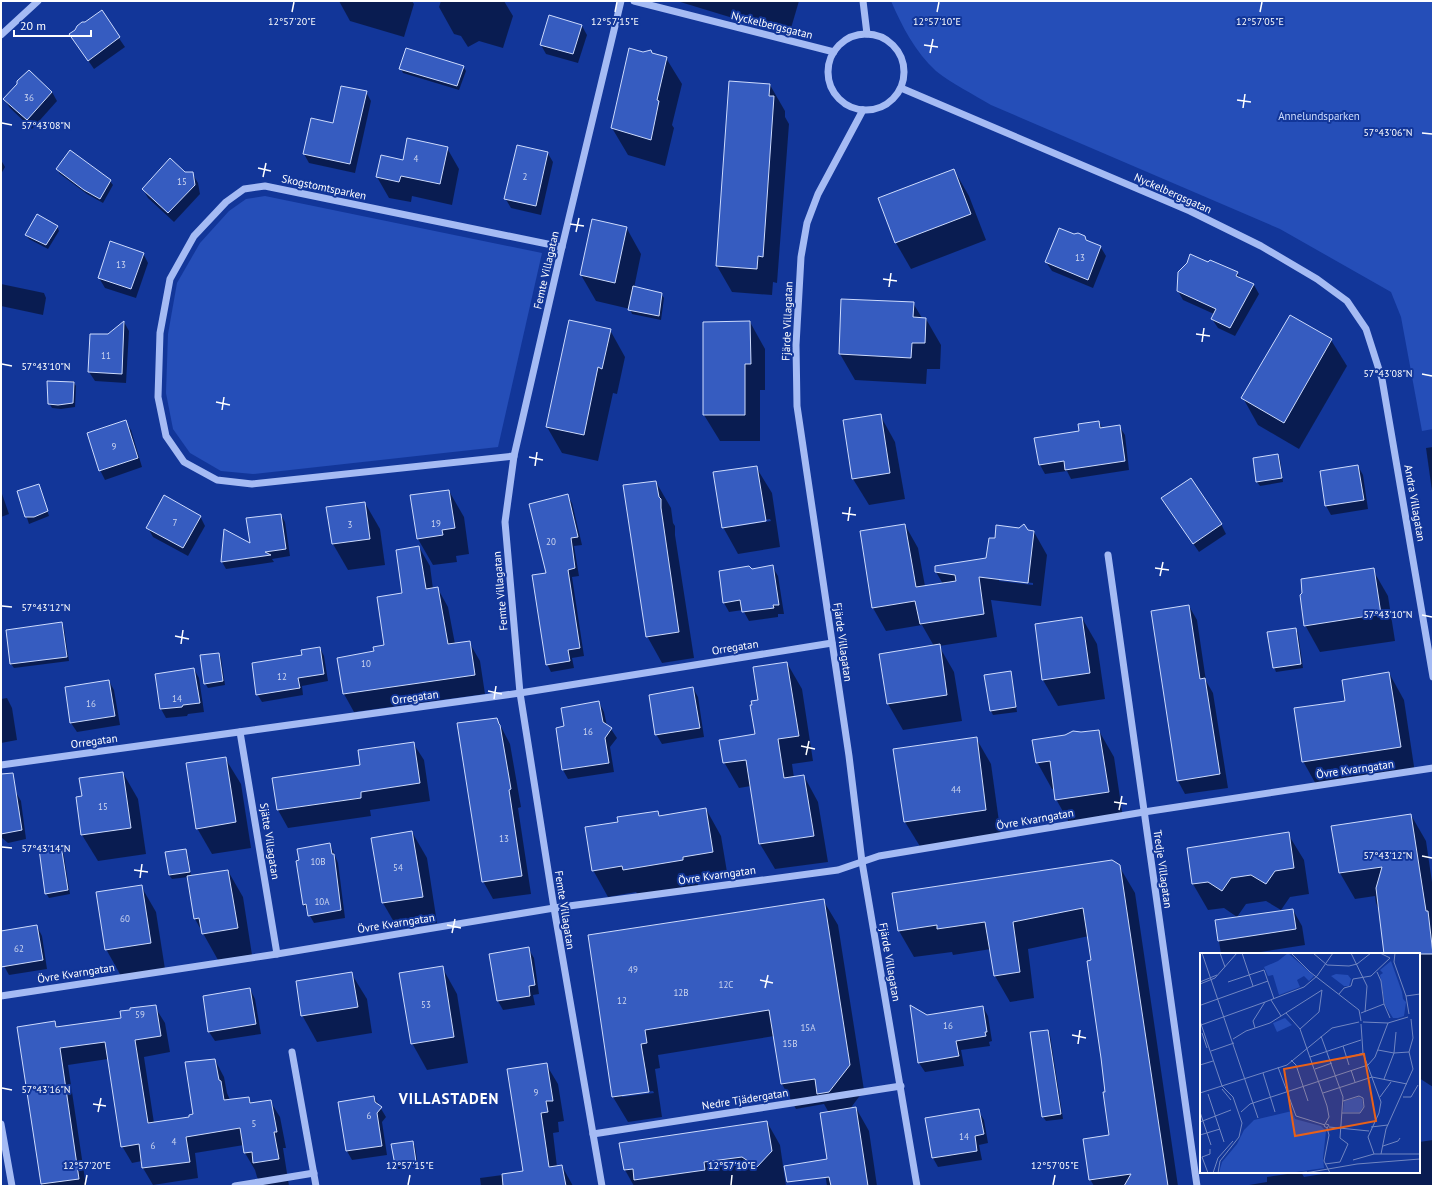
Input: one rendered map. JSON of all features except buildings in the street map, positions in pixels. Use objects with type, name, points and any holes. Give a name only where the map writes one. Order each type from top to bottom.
[{"type":"street","points":[[1,35],[38,1]]},
{"type":"street","name":"Femte Villagatan","points":[[602,1186],[554,908],[520,693],[505,522],[514,456],[621,1]]},
{"type":"street","name":"Nyckelbergsgatan","points":[[634,1],[834,52]]},
{"type":"street","points":[[863,1],[867,34]]},
{"type":"street","points":[[867,34],[886,40],[894,46],[903,63],[904,72],[901,88],[895,97],[886,105],[875,109],[863,110],[850,107],[840,99],[832,89],[828,76],[829,64],[834,52],[841,44],[858,35],[867,34]]},
{"type":"street","name":"Nyckelbergsgatan","points":[[901,88],[1190,211],[1261,246],[1317,279],[1347,301],[1366,329],[1382,379]]},
{"type":"street","name":"Fjärde Villagatan","points":[[863,110],[818,194],[807,223],[801,257],[796,345],[798,406],[849,756],[862,862],[917,1186]]},
{"type":"street","name":"Skogstomtsparken","points":[[514,456],[252,484],[217,480],[184,462],[166,436],[158,397],[160,333],[170,279],[194,236],[226,202],[244,189],[265,186],[562,247]]},
{"type":"street","name":"Andra Villagatan","points":[[1382,379],[1433,677]]},
{"type":"street","name":"Tredje Villagatan","points":[[1108,555],[1197,1186]]},
{"type":"street","name":"Orregatan","points":[[1,764],[520,693],[832,642]]},
{"type":"street","name":"Sjätte Villagatan","points":[[240,732],[277,954]]},
{"type":"street","name":"Övre Kvarngatan","points":[[1,996],[277,954],[554,908],[838,870],[880,856],[1144,812],[1433,768]]},
{"type":"street","points":[[292,1052],[316,1186]]},
{"type":"street","name":"Nedre Tjädergatan","points":[[593,1134],[901,1086]]},
{"type":"street","points":[[1,1124],[12,1186]]},
{"type":"street","points":[[235,1186],[314,1173]]},
{"type":"green space","name":"Annelundsparken","points":[[891,1],[1433,1],[1433,429],[1422,431],[1401,317],[1391,292],[1280,229],[991,105],[963,89],[928,64],[915,47]]},
{"type":"green space","points":[[265,196],[542,253],[498,447],[253,474],[221,471],[190,453],[173,429],[166,393],[168,334],[177,283],[200,243],[229,211],[246,199]]},
{"type":"district","name":"VILLASTADEN","points":[[449,1098]]}]
